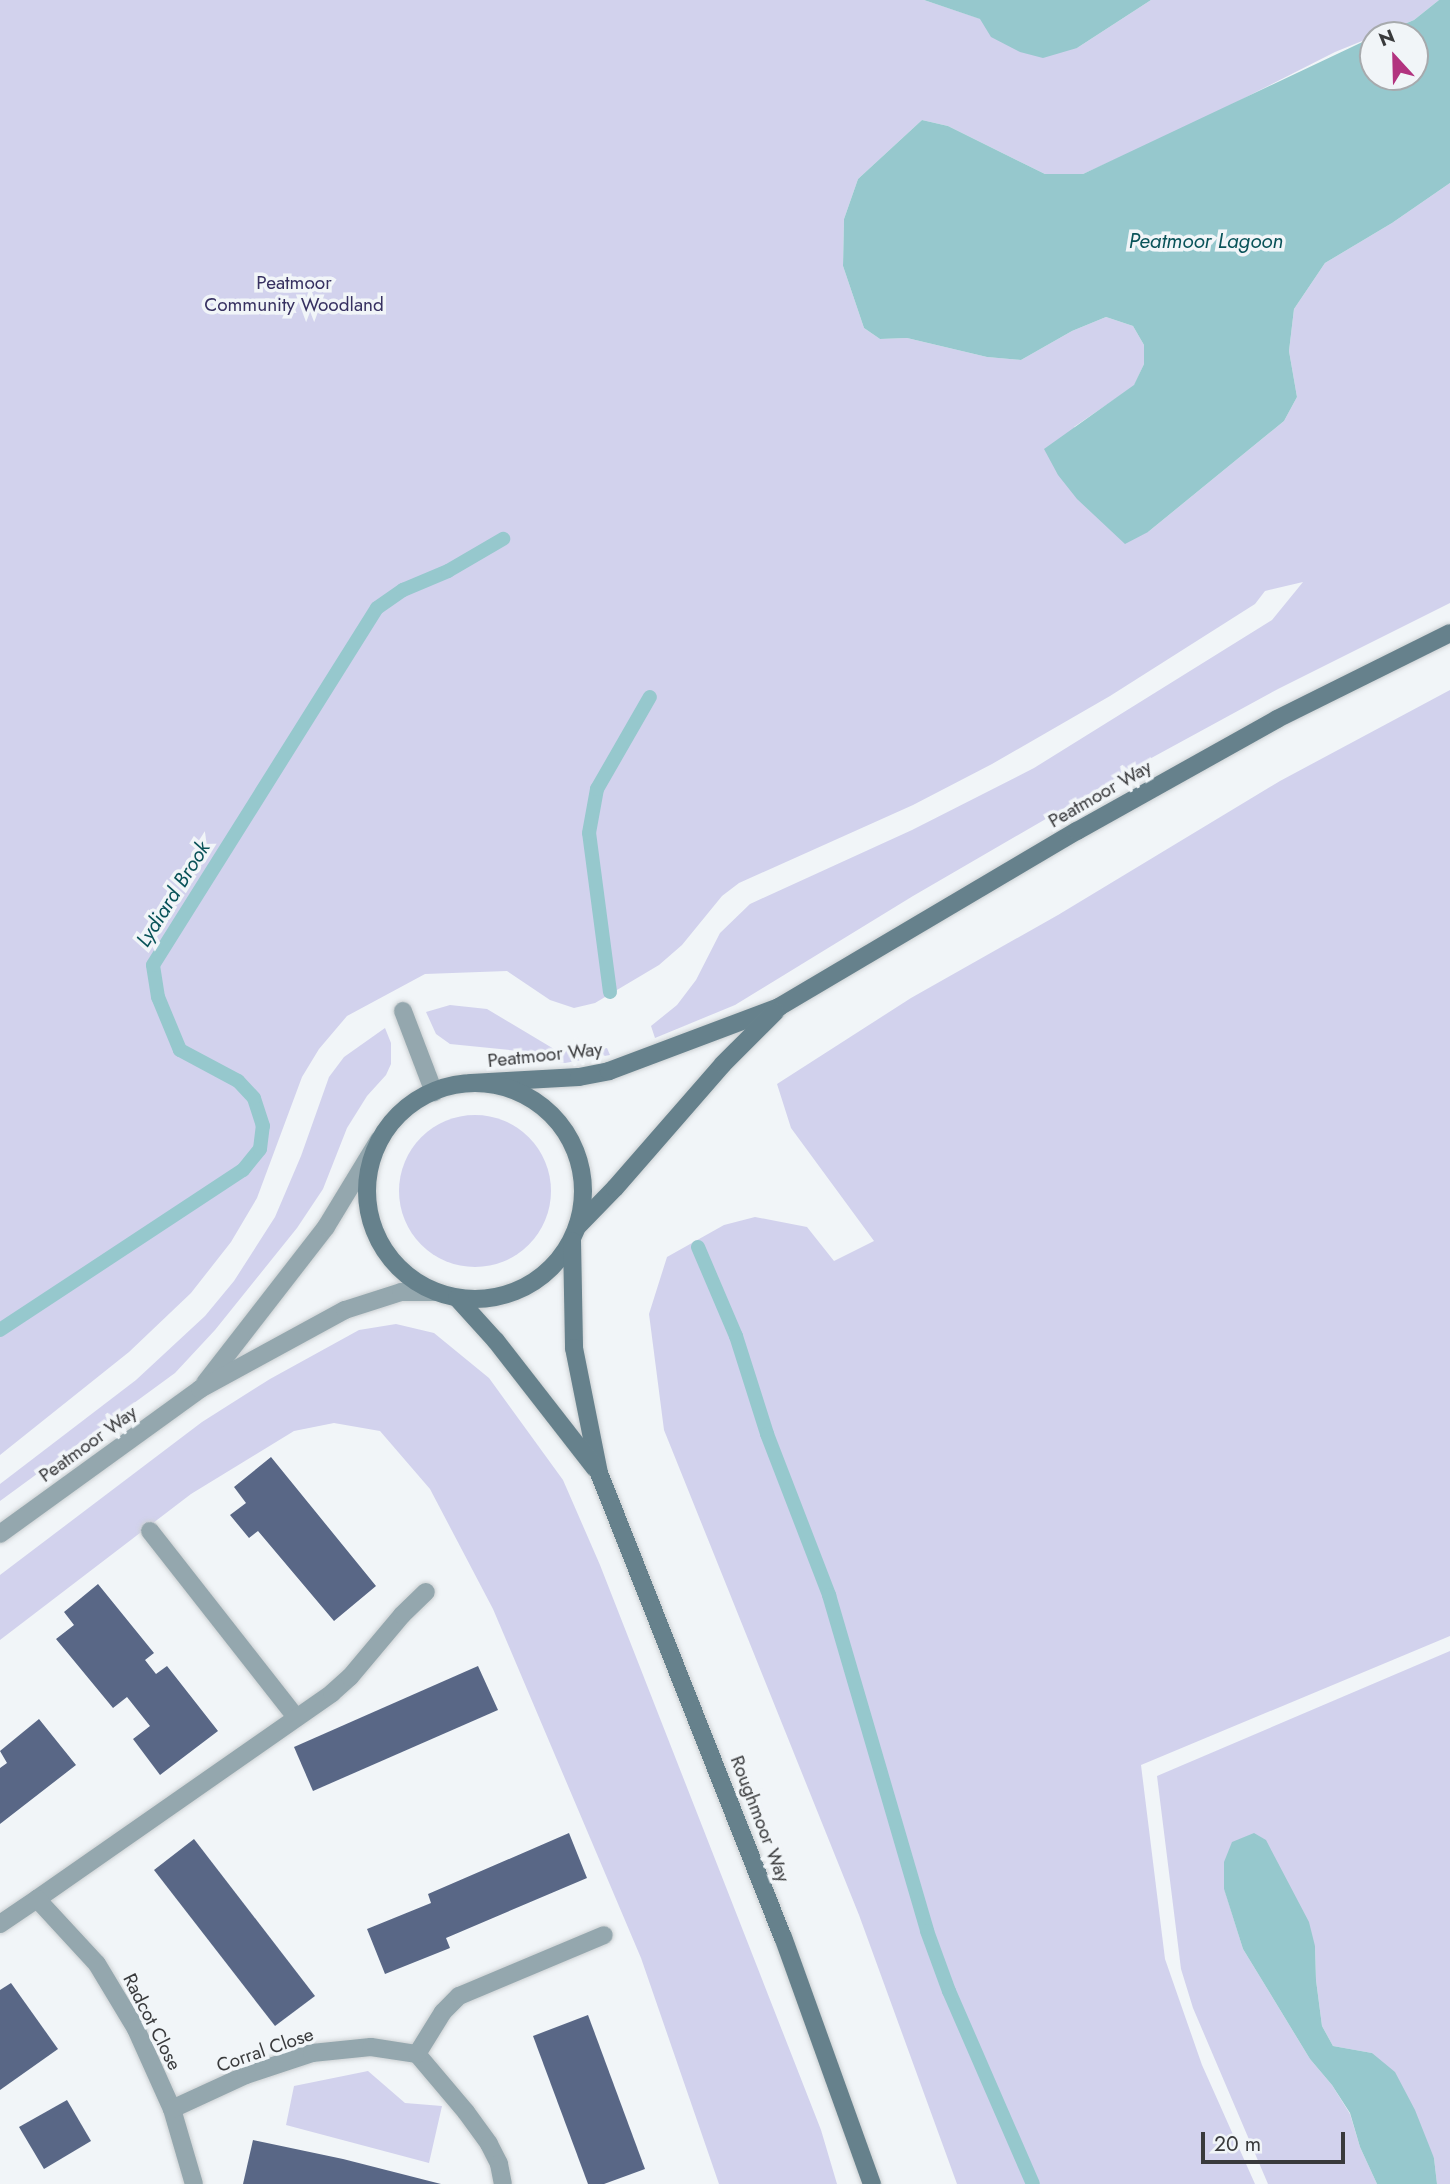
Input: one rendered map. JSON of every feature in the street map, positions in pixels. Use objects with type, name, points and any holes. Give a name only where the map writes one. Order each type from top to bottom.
[{"type":"main road","name":"Peatmoor Way","points":[[471,1083],[579,1077],[609,1071],[779,1007],[1077,831],[1277,719],[1450,633]]},
{"type":"main road","name":"Peatmoor Way","points":[[574,1234],[723,1064],[779,1007]]},
{"type":"main road","points":[[471,1083],[494,1084],[536,1100],[567,1133],[583,1175],[583,1198],[574,1234],[543,1276],[523,1288],[480,1299],[436,1292],[398,1267],[384,1249],[374,1228],[367,1184],[379,1140],[408,1106],[434,1092],[471,1083]]},
{"type":"main road","name":"Roughmoor Way","points":[[574,1234],[574,1348],[599,1474],[783,1937],[873,2184]]},
{"type":"main road","name":"Roughmoor Way","points":[[457,1297],[496,1341],[599,1474]]},
{"type":"street","points":[[403,1011],[434,1092]]},
{"type":"street","name":"Peatmoor Way","points":[[200,1388],[326,1227],[379,1140]]},
{"type":"street","name":"Peatmoor Way","points":[[0,1534],[200,1388],[345,1310],[401,1292],[436,1292]]},
{"type":"street","points":[[150,1531],[295,1716]]},
{"type":"street","points":[[0,1924],[350,1677],[402,1615],[426,1592]]},
{"type":"street","name":"Radcot Close","points":[[37,1899],[77,1939],[118,1997],[172,2109],[194,2184]]},
{"type":"street","points":[[503,2184],[499,2164],[489,2144],[417,2054],[443,2012],[459,1996],[604,1935]]},
{"type":"street","name":"Corral Close","points":[[172,2109],[246,2075],[312,2053],[371,2047],[417,2054]]},
{"type":"green space","name":"Peatmoor Community Woodland","points":[[0,0],[924,0],[981,19],[992,37],[1077,48],[1151,0],[1439,0],[1412,21],[1359,21],[1359,42],[1187,127],[1083,174],[1045,174],[948,126],[922,120],[858,179],[844,219],[843,266],[864,328],[880,339],[907,338],[987,357],[1021,360],[1072,331],[1106,317],[1133,326],[1144,345],[1144,364],[1134,386],[1074,427],[1148,532],[1284,421],[1297,397],[1289,351],[1294,309],[1325,263],[1392,223],[1450,183],[1450,603],[1278,689],[1144,762],[913,896],[735,1005],[655,1038],[651,1026],[677,1005],[696,980],[720,933],[750,904],[912,830],[1034,768],[1272,620],[1303,582],[1265,591],[1255,604],[1110,696],[992,764],[913,805],[739,883],[722,896],[682,945],[659,965],[595,1003],[574,1008],[550,1000],[507,971],[425,974],[347,1016],[319,1049],[302,1077],[257,1198],[231,1242],[191,1293],[129,1352],[0,1455]]},
{"type":"green space","points":[[1450,690],[1450,1636],[1141,1765],[1165,1959],[1202,2065],[1255,2184],[957,2184],[859,1915],[664,1430],[649,1314],[667,1257],[724,1225],[755,1217],[807,1227],[834,1261],[874,1241],[791,1128],[777,1084],[911,998],[1058,915],[1280,781]]},
{"type":"green space","points":[[450,1005],[487,1009],[554,1049],[594,1051],[607,1048],[610,1055],[565,1063],[546,1061],[519,1051],[450,1044],[436,1034],[426,1012]]},
{"type":"green space","points":[[385,1028],[391,1043],[391,1064],[386,1075],[367,1096],[347,1128],[323,1189],[297,1228],[215,1330],[175,1373],[0,1501],[0,1484],[136,1380],[205,1316],[234,1281],[275,1217],[301,1156],[329,1077],[344,1057]]},
{"type":"green space","points":[[475,1115],[504,1121],[529,1137],[545,1162],[551,1191],[545,1220],[529,1245],[504,1261],[475,1267],[446,1261],[421,1245],[405,1220],[399,1191],[405,1162],[421,1137],[446,1121]]},
{"type":"green space","points":[[396,1324],[434,1333],[489,1378],[563,1480],[600,1565],[821,2130],[837,2184],[719,2184],[641,1958],[493,1609],[430,1489],[380,1431],[334,1423],[294,1431],[191,1494],[0,1640],[0,1575],[202,1422],[270,1379],[359,1330]]},
{"type":"green space","points":[[1450,1651],[1450,2184],[1437,2184],[1434,2158],[1372,2053],[1333,2046],[1322,2026],[1315,1946],[1224,1888],[1243,1949],[1310,2059],[1332,2085],[1350,2114],[1360,2147],[1377,2184],[1268,2184],[1193,2008],[1181,1969],[1157,1776]]},
{"type":"green space","points":[[368,2071],[405,2103],[442,2106],[429,2163],[286,2125],[294,2086]]},
{"type":"water","points":[[924,0],[1151,0],[1077,48],[1043,58],[1020,52],[991,37],[980,19]]},
{"type":"water","name":"Peatmoor Lagoon","points":[[1439,0],[1450,0],[1450,183],[1392,223],[1325,263],[1294,309],[1289,351],[1297,397],[1284,421],[1148,532],[1125,544],[1077,499],[1058,475],[1044,449],[1134,385],[1144,364],[1144,345],[1133,326],[1106,317],[1072,331],[1021,360],[987,357],[907,338],[880,339],[864,328],[843,266],[844,219],[858,179],[922,120],[948,126],[1045,174],[1083,174],[1359,44],[1359,91],[1429,91],[1429,21],[1412,21]]},
{"type":"water","points":[[1254,1833],[1266,1840],[1309,1922],[1315,1946],[1322,2026],[1333,2046],[1372,2053],[1395,2072],[1415,2110],[1434,2158],[1437,2184],[1377,2184],[1360,2147],[1350,2113],[1332,2085],[1310,2059],[1243,1949],[1224,1889],[1224,1862],[1232,1842]]},
{"type":"building","points":[[271,1457],[376,1586],[334,1621],[258,1531],[249,1538],[230,1515],[246,1503],[234,1487]]},
{"type":"building","points":[[98,1584],[154,1653],[145,1660],[156,1674],[167,1666],[218,1731],[160,1775],[133,1739],[150,1726],[127,1697],[113,1708],[56,1639],[74,1625],[64,1612]]},
{"type":"building","points":[[478,1666],[498,1710],[313,1791],[294,1747]]},
{"type":"building","points":[[39,1719],[76,1765],[0,1824],[0,1768],[7,1763],[0,1751]]},
{"type":"building","points":[[569,1833],[587,1878],[446,1938],[450,1948],[385,1974],[367,1929],[431,1903],[428,1894]]},
{"type":"building","points":[[194,1839],[315,1996],[275,2026],[154,1870]]},
{"type":"building","points":[[11,1983],[58,2049],[0,2090],[0,1990]]},
{"type":"building","points":[[588,2015],[645,2169],[604,2184],[588,2184],[533,2036]]},
{"type":"building","points":[[67,2100],[91,2141],[44,2169],[19,2127]]},
{"type":"building","points":[[253,2140],[343,2159],[441,2184],[243,2184]]},
{"type":"waterway","name":"Lydiard Brook","points":[[0,1330],[243,1170],[260,1149],[263,1126],[254,1098],[238,1081],[180,1050],[158,997],[153,965],[377,608],[403,590],[448,571],[503,539]]},
{"type":"waterway","points":[[610,992],[589,833],[597,789],[650,697]]},
{"type":"waterway","points":[[698,1247],[736,1336],[767,1434],[829,1595],[927,1931],[949,1991],[1033,2184]]}]
